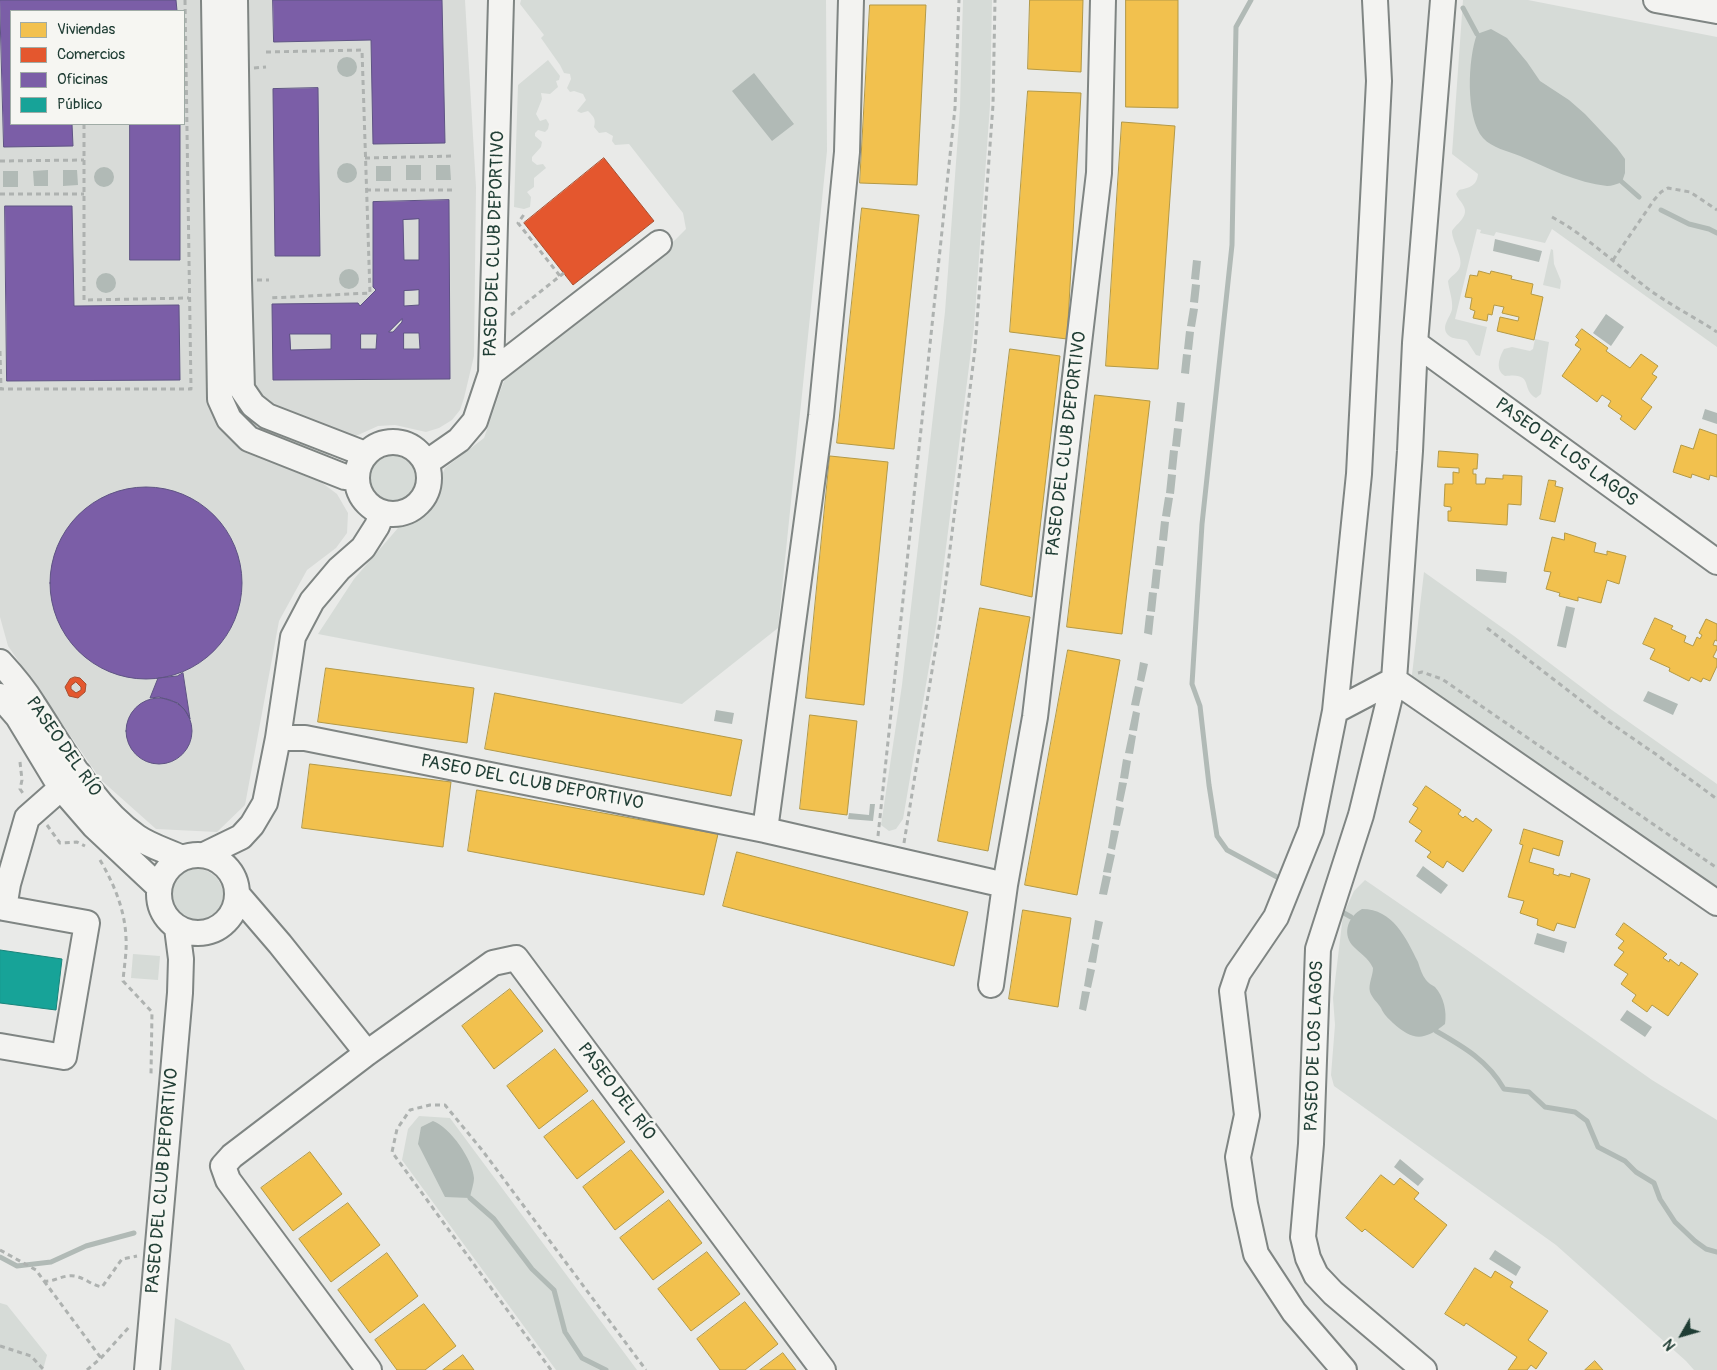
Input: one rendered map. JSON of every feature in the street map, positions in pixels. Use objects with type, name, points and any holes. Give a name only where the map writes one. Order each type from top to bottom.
[{"type":"street","points":[[214,0],[220,399],[229,419],[249,439],[346,477],[357,479]]},
{"type":"street","points":[[235,0],[242,390],[253,405],[267,416],[332,443],[366,454]]},
{"type":"street","name":"PASEO DEL CLUB DEPORTIVO","points":[[426,463],[458,440],[475,421],[491,373],[501,0]]},
{"type":"street","points":[[765,830],[821,416],[847,152],[851,0]]},
{"type":"street","name":"PASEO DEL CLUB DEPORTIVO","points":[[992,985],[1005,885],[1035,717],[1098,173],[1103,0]]},
{"type":"street","points":[[1344,1370],[1294,1312],[1256,1254],[1244,1204],[1238,1157],[1246,1115],[1232,991],[1238,973],[1276,917],[1311,830],[1335,712],[1359,474],[1379,81],[1375,0]]},
{"type":"street","name":"PASEO DE LOS LAGOS","points":[[1424,1370],[1333,1293],[1316,1275],[1308,1258],[1303,1237],[1311,1144],[1318,949],[1404,677],[1415,343],[1443,0]]},
{"type":"street","points":[[1656,0],[1717,11]]},
{"type":"street","points":[[491,373],[659,242]]},
{"type":"street","name":"PASEO DE LOS LAGOS","points":[[1415,343],[1717,562]]},
{"type":"street","points":[[386,442],[398,442],[410,446],[419,453],[426,463],[429,474],[429,486],[424,497],[416,506],[406,512],[382,513],[372,508],[364,500],[359,490],[357,479],[357,470],[366,454],[375,446],[386,442]]},
{"type":"street","points":[[241,837],[233,912],[222,925],[203,934],[190,933],[177,928],[168,920],[158,899],[163,875],[171,865],[241,837],[252,825],[265,803],[288,737],[293,636],[312,601],[339,569],[363,548],[377,526],[382,513]]},
{"type":"street","name":"PASEO DEL RÍO","points":[[0,662],[25,691],[59,747],[70,781],[94,826],[159,887]]},
{"type":"street","points":[[1335,712],[1404,677],[1717,903]]},
{"type":"street","name":"PASEO DEL RÍO","points":[[0,696],[70,781],[137,837],[193,857]]},
{"type":"street","name":"PASEO DEL CLUB DEPORTIVO","points":[[288,737],[765,830],[1005,885]]},
{"type":"street","points":[[0,1046],[64,1057],[87,923],[2,910],[27,818],[70,781]]},
{"type":"street","points":[[193,857],[217,859],[227,868],[236,887],[367,1053]]},
{"type":"street","points":[[222,925],[252,926],[280,944]]},
{"type":"street","name":"PASEO DEL CLUB DEPORTIVO","points":[[180,993],[192,958],[222,925]]},
{"type":"street","name":"PASEO DEL CLUB DEPORTIVO","points":[[147,1370],[180,993],[181,959],[177,928]]},
{"type":"street","name":"PASEO DEL RÍO","points":[[369,1370],[228,1180],[223,1166],[232,1156],[367,1053],[493,963],[516,958],[823,1370]]},
{"type":"path","points":[[0,351],[0,389],[191,390],[185,0]]},
{"type":"path","points":[[876,856],[956,108],[959,0]]},
{"type":"path","points":[[901,860],[944,596],[975,350],[993,105],[995,0]]},
{"type":"path","points":[[266,52],[362,50],[370,293],[269,298]]},
{"type":"path","points":[[84,125],[84,300],[189,298]]},
{"type":"path","points":[[365,158],[455,156]]},
{"type":"path","points":[[0,161],[84,160]]},
{"type":"path","points":[[1613,260],[1654,200],[1661,192],[1668,188],[1690,192],[1717,210]]},
{"type":"path","points":[[366,190],[455,190]]},
{"type":"path","points":[[0,194],[84,194]]},
{"type":"path","points":[[525,214],[518,223],[560,276]]},
{"type":"path","points":[[1552,217],[1567,225],[1643,286],[1717,332]]},
{"type":"path","points":[[493,329],[564,273]]},
{"type":"path","points":[[1487,628],[1609,722],[1658,755],[1717,799]]},
{"type":"path","points":[[1404,677],[1422,672],[1442,678],[1717,868]]},
{"type":"path","points":[[20,760],[22,780],[20,790],[60,844],[77,842],[89,849]]},
{"type":"path","points":[[95,852],[117,892],[124,920],[126,939],[123,981],[152,1012],[151,1081]]},
{"type":"path","points":[[551,1370],[392,1152],[397,1128],[410,1110],[430,1105],[445,1105],[482,1150],[646,1370]]},
{"type":"path","points":[[0,1250],[36,1270],[101,1358]]},
{"type":"path","points":[[44,1281],[49,1282],[69,1275],[83,1278],[96,1286],[102,1287],[122,1259],[138,1256],[138,1264]]},
{"type":"path","points":[[86,1370],[101,1358],[131,1325],[130,1334]]},
{"type":"path","points":[[0,1346],[31,1356],[44,1370]]},
{"type":"shaded area","points":[[0,0],[465,0],[476,187],[474,356],[464,398],[460,410],[452,420],[439,428],[426,432],[395,425],[378,426],[333,443],[321,482],[337,494],[348,513],[347,533],[336,548],[307,570],[279,621],[245,805],[217,832],[156,829],[101,780],[8,646],[0,617]]},
{"type":"shaded area","points":[[521,0],[826,0],[827,151],[778,628],[682,704],[318,634],[354,579],[398,528],[426,511],[445,468],[484,438],[509,370],[675,240],[686,229],[683,213],[629,144],[615,145],[612,141],[613,136],[606,132],[599,133],[594,127],[594,118],[588,111],[581,113],[577,111],[586,100],[583,94],[574,91],[570,92],[567,88],[571,79],[570,74],[564,73],[541,38],[544,35],[520,4]]},
{"type":"shaded area","points":[[963,0],[992,0],[990,105],[974,327],[936,626],[903,819],[896,829],[889,831],[881,825],[902,685],[945,312],[960,108]]},
{"type":"shaded area","points":[[1463,0],[1528,0],[1717,37],[1717,347],[1552,229],[1545,243],[1496,232],[1494,236],[1480,233],[1481,230],[1477,229],[1455,319],[1487,327],[1480,356],[1476,355],[1467,341],[1452,338],[1448,335],[1445,325],[1452,306],[1448,281],[1458,271],[1460,265],[1452,231],[1465,213],[1465,209],[1456,194],[1459,190],[1474,184],[1478,174],[1452,154]]},
{"type":"shaded area","points":[[1491,29],[1507,38],[1540,81],[1569,100],[1617,148],[1625,159],[1625,173],[1622,182],[1607,186],[1585,182],[1495,147],[1483,138],[1473,116],[1470,72],[1477,34]]},
{"type":"shaded area","points":[[347,57],[354,60],[357,67],[354,74],[347,77],[340,74],[337,67],[340,60]]},
{"type":"shaded area","points":[[548,60],[560,76],[559,80],[556,81],[558,87],[550,94],[541,93],[542,99],[536,114],[540,121],[546,119],[549,124],[545,132],[538,130],[535,133],[535,136],[542,142],[541,147],[532,157],[532,161],[537,165],[543,164],[546,168],[534,178],[534,187],[527,192],[531,197],[530,207],[524,209],[514,207],[518,85]]},
{"type":"shaded area","points":[[754,73],[794,124],[772,141],[732,91]]},
{"type":"shaded area","points":[[347,163],[354,166],[357,173],[354,180],[347,183],[340,180],[337,173],[340,166]]},
{"type":"shaded area","points":[[406,165],[421,165],[421,180],[406,180]]},
{"type":"shaded area","points":[[436,165],[450,165],[451,180],[436,180]]},
{"type":"shaded area","points":[[376,166],[391,166],[391,181],[376,181]]},
{"type":"shaded area","points":[[100,167],[108,167],[114,173],[114,181],[108,187],[100,187],[94,181],[94,173]]},
{"type":"shaded area","points":[[48,170],[48,186],[34,186],[33,171]]},
{"type":"shaded area","points":[[63,170],[77,170],[78,185],[63,186]]},
{"type":"shaded area","points":[[3,171],[18,171],[18,187],[3,187]]},
{"type":"shaded area","points":[[1495,239],[1542,251],[1539,262],[1493,251]]},
{"type":"shaded area","points":[[1551,249],[1553,250],[1554,264],[1561,281],[1560,289],[1543,285]]},
{"type":"shaded area","points":[[1193,260],[1201,261],[1199,280],[1191,279]]},
{"type":"shaded area","points":[[345,269],[353,269],[359,275],[359,283],[353,289],[345,289],[339,283],[339,275]]},
{"type":"shaded area","points":[[106,273],[113,276],[116,283],[113,290],[106,293],[99,290],[96,283],[99,276]]},
{"type":"shaded area","points":[[1192,284],[1200,285],[1198,303],[1190,302]]},
{"type":"shaded area","points":[[1190,308],[1198,309],[1195,327],[1187,326]]},
{"type":"shaded area","points":[[1606,314],[1624,327],[1611,346],[1593,333]]},
{"type":"shaded area","points":[[1186,331],[1194,332],[1192,350],[1184,349]]},
{"type":"shaded area","points":[[1535,339],[1549,342],[1541,394],[1536,398],[1531,394],[1524,379],[1514,375],[1505,376],[1499,367],[1504,349],[1512,347],[1530,351],[1533,349]]},
{"type":"shaded area","points":[[1183,354],[1191,355],[1189,374],[1181,373]]},
{"type":"shaded area","points":[[1177,402],[1185,403],[1183,422],[1175,421]]},
{"type":"shaded area","points":[[1705,409],[1717,413],[1717,424],[1702,419]]},
{"type":"shaded area","points":[[1174,428],[1182,429],[1180,447],[1172,446]]},
{"type":"shaded area","points":[[1170,450],[1178,451],[1176,470],[1168,469]]},
{"type":"shaded area","points":[[389,454],[399,454],[411,461],[418,473],[418,483],[411,495],[399,502],[389,502],[381,498],[374,491],[370,483],[370,473],[374,465],[381,458]]},
{"type":"shaded area","points":[[1168,474],[1176,475],[1174,494],[1166,493]]},
{"type":"shaded area","points":[[1165,497],[1173,498],[1170,517],[1162,516]]},
{"type":"shaded area","points":[[1161,521],[1169,522],[1167,541],[1159,540]]},
{"type":"shaded area","points":[[1157,546],[1165,547],[1163,566],[1155,565]]},
{"type":"shaded area","points":[[1153,569],[1161,570],[1159,589],[1151,588]]},
{"type":"shaded area","points":[[1476,569],[1507,572],[1506,583],[1476,581]]},
{"type":"shaded area","points":[[1424,572],[1514,636],[1609,708],[1717,784],[1717,898],[1411,683]]},
{"type":"shaded area","points":[[1149,592],[1157,593],[1155,612],[1147,611]]},
{"type":"shaded area","points":[[1566,606],[1575,608],[1566,648],[1557,646]]},
{"type":"shaded area","points":[[1146,615],[1154,616],[1152,635],[1144,633]]},
{"type":"shaded area","points":[[1140,662],[1148,664],[1144,682],[1137,680]]},
{"type":"shaded area","points":[[1135,686],[1143,688],[1139,706],[1131,705]]},
{"type":"shaded area","points":[[1648,691],[1678,704],[1673,715],[1643,701]]},
{"type":"shaded area","points":[[716,710],[734,713],[732,724],[714,721]]},
{"type":"shaded area","points":[[1133,711],[1140,713],[1137,731],[1129,730]]},
{"type":"shaded area","points":[[1129,734],[1136,736],[1133,754],[1125,753]]},
{"type":"shaded area","points":[[1123,759],[1131,761],[1128,779],[1120,778]]},
{"type":"shaded area","points":[[1119,782],[1127,783],[1123,802],[1116,800]]},
{"type":"shaded area","points":[[870,804],[875,804],[873,821],[848,819],[849,813],[869,815]]},
{"type":"shaded area","points":[[1116,806],[1124,808],[1120,826],[1113,825]]},
{"type":"shaded area","points":[[1111,830],[1119,831],[1115,850],[1108,848]]},
{"type":"shaded area","points":[[1107,853],[1115,855],[1111,873],[1103,872]]},
{"type":"shaded area","points":[[1423,866],[1448,885],[1441,894],[1416,876]]},
{"type":"shaded area","points":[[192,869],[202,869],[216,876],[223,890],[223,900],[216,914],[202,921],[192,921],[182,917],[175,910],[171,900],[171,890],[175,880],[182,873]]},
{"type":"shaded area","points":[[1103,875],[1111,877],[1107,895],[1099,894]]},
{"type":"shaded area","points":[[1365,880],[1652,1080],[1717,1120],[1717,1370],[1694,1370],[1556,1245],[1334,1086],[1331,1075],[1335,1025],[1333,998],[1343,915],[1354,891]]},
{"type":"shaded area","points":[[1362,909],[1373,910],[1390,919],[1409,944],[1425,978],[1435,987],[1443,1000],[1446,1015],[1445,1024],[1438,1030],[1419,1037],[1407,1033],[1383,1013],[1371,994],[1370,986],[1373,968],[1366,958],[1352,945],[1347,930],[1350,920]]},
{"type":"shaded area","points":[[1095,920],[1103,922],[1099,940],[1092,939]]},
{"type":"shaded area","points":[[1537,933],[1567,942],[1564,953],[1534,944]]},
{"type":"shaded area","points":[[1092,943],[1099,945],[1096,963],[1088,962]]},
{"type":"shaded area","points":[[133,954],[160,956],[158,980],[131,978]]},
{"type":"shaded area","points":[[1087,968],[1095,970],[1091,988],[1084,986]]},
{"type":"shaded area","points":[[1082,991],[1090,992],[1086,1011],[1079,1009]]},
{"type":"shaded area","points":[[1627,1010],[1652,1027],[1645,1037],[1620,1020]]},
{"type":"shaded area","points":[[419,1116],[450,1118],[637,1370],[556,1370],[402,1160],[408,1129]]},
{"type":"shaded area","points":[[433,1121],[440,1124],[453,1137],[470,1162],[474,1183],[470,1198],[445,1197],[418,1144],[421,1127]]},
{"type":"shaded area","points":[[1400,1159],[1424,1179],[1418,1186],[1394,1167]]},
{"type":"shaded area","points":[[1495,1250],[1521,1267],[1516,1276],[1489,1259]]},
{"type":"shaded area","points":[[0,1303],[7,1305],[47,1355],[43,1370],[0,1370]]},
{"type":"shaded area","points":[[175,1318],[230,1344],[245,1370],[171,1370]]},
{"type":"building: Viviendas","points":[[1030,0],[1083,0],[1081,72],[1028,69]]},
{"type":"building: Viviendas","points":[[1126,0],[1178,0],[1178,108],[1126,107]]},
{"type":"building: Viviendas","points":[[870,5],[926,5],[917,185],[860,183]]},
{"type":"building: Viviendas","points":[[1028,91],[1081,93],[1067,339],[1010,332]]},
{"type":"building: Viviendas","points":[[1122,122],[1175,126],[1158,369],[1106,366]]},
{"type":"building: Viviendas","points":[[862,208],[919,215],[894,449],[837,443]]},
{"type":"building: Viviendas","points":[[1479,271],[1490,274],[1491,271],[1512,276],[1511,279],[1533,284],[1531,294],[1543,297],[1534,340],[1497,331],[1500,317],[1518,321],[1519,317],[1502,313],[1504,307],[1494,305],[1492,315],[1488,314],[1487,321],[1473,318],[1475,311],[1470,309],[1472,298],[1465,297],[1470,275],[1477,276]]},
{"type":"building: Viviendas","points":[[1582,329],[1608,348],[1606,351],[1630,368],[1641,354],[1658,366],[1652,374],[1657,377],[1641,399],[1652,407],[1635,430],[1620,419],[1622,416],[1608,406],[1611,401],[1602,395],[1597,402],[1562,376],[1581,349],[1575,345],[1579,340],[1576,337]]},
{"type":"building: Viviendas","points":[[1010,349],[1060,356],[1032,597],[981,585]]},
{"type":"building: Viviendas","points":[[1095,395],[1150,401],[1122,634],[1067,627]]},
{"type":"building: Viviendas","points":[[1700,429],[1717,435],[1717,477],[1710,475],[1709,480],[1692,474],[1691,478],[1673,472],[1681,445],[1693,449]]},
{"type":"building: Viviendas","points":[[1439,451],[1478,454],[1477,469],[1473,469],[1473,474],[1476,474],[1476,484],[1485,484],[1486,478],[1503,479],[1503,475],[1522,476],[1521,505],[1508,504],[1507,525],[1448,521],[1448,511],[1451,511],[1451,507],[1444,506],[1445,484],[1453,484],[1453,472],[1459,473],[1459,468],[1438,467]]},
{"type":"building: Viviendas","points":[[830,456],[888,462],[864,705],[806,698]]},
{"type":"building: Viviendas","points":[[1549,480],[1556,481],[1555,486],[1563,488],[1555,522],[1540,519]]},
{"type":"building: Viviendas","points":[[1565,533],[1596,543],[1594,552],[1607,555],[1607,551],[1626,556],[1619,584],[1607,580],[1601,603],[1578,597],[1578,601],[1559,596],[1560,593],[1546,589],[1551,572],[1544,571],[1552,537],[1564,540]]},
{"type":"building: Viviendas","points":[[980,608],[1030,617],[988,851],[938,841]]},
{"type":"building: Viviendas","points":[[1655,618],[1673,626],[1671,629],[1686,636],[1684,642],[1693,646],[1697,637],[1700,639],[1702,635],[1699,633],[1706,619],[1717,624],[1717,641],[1715,640],[1713,645],[1717,646],[1717,649],[1713,657],[1717,659],[1717,666],[1710,681],[1703,678],[1701,682],[1691,677],[1689,681],[1669,671],[1670,668],[1650,659],[1655,649],[1643,644]]},
{"type":"building: Viviendas","points":[[1068,650],[1120,660],[1077,895],[1025,885]]},
{"type":"building: Viviendas","points":[[326,668],[474,688],[467,743],[318,722]]},
{"type":"building: Viviendas","points":[[495,693],[742,740],[731,796],[485,749]]},
{"type":"building: Viviendas","points":[[810,715],[857,721],[847,815],[800,809]]},
{"type":"building: Viviendas","points":[[310,764],[451,782],[443,847],[302,828]]},
{"type":"building: Viviendas","points":[[1426,786],[1461,810],[1458,814],[1463,818],[1465,816],[1473,822],[1476,818],[1492,830],[1463,872],[1447,861],[1443,868],[1427,857],[1431,852],[1415,841],[1422,831],[1409,822],[1418,808],[1413,805]]},
{"type":"building: Viviendas","points":[[477,790],[718,834],[704,895],[468,851]]},
{"type":"building: Viviendas","points":[[1524,829],[1563,841],[1559,856],[1533,848],[1529,862],[1554,869],[1553,874],[1559,876],[1559,874],[1570,877],[1571,873],[1590,879],[1575,928],[1557,923],[1554,931],[1537,925],[1538,919],[1520,913],[1524,901],[1508,897],[1523,845],[1520,844]]},
{"type":"building: Viviendas","points":[[737,852],[968,912],[954,966],[723,906]]},
{"type":"building: Viviendas","points":[[1023,910],[1071,918],[1058,1007],[1009,999]]},
{"type":"building: Viviendas","points":[[1624,923],[1667,954],[1663,958],[1669,962],[1670,959],[1679,966],[1681,962],[1698,974],[1668,1016],[1652,1005],[1647,1012],[1632,1001],[1636,995],[1621,984],[1628,974],[1614,965],[1624,952],[1618,948],[1624,941],[1616,935]]},
{"type":"building: Viviendas","points":[[510,989],[543,1031],[494,1069],[462,1026]]},
{"type":"building: Viviendas","points":[[555,1049],[588,1091],[539,1129],[507,1086]]},
{"type":"building: Viviendas","points":[[593,1100],[625,1142],[577,1179],[544,1137]]},
{"type":"building: Viviendas","points":[[631,1150],[664,1192],[615,1230],[583,1187]]},
{"type":"building: Viviendas","points":[[310,1152],[342,1194],[293,1231],[261,1188]]},
{"type":"building: Viviendas","points":[[1381,1175],[1394,1185],[1400,1178],[1419,1193],[1414,1199],[1447,1225],[1413,1268],[1365,1229],[1362,1232],[1346,1218]]},
{"type":"building: Viviendas","points":[[669,1200],[702,1243],[653,1280],[620,1238]]},
{"type":"building: Viviendas","points":[[348,1203],[380,1245],[331,1282],[299,1239]]},
{"type":"building: Viviendas","points":[[707,1252],[740,1294],[691,1331],[658,1289]]},
{"type":"building: Viviendas","points":[[387,1253],[418,1296],[370,1333],[338,1290]]},
{"type":"building: Viviendas","points":[[1475,1268],[1491,1278],[1495,1271],[1513,1282],[1510,1287],[1548,1311],[1528,1340],[1547,1353],[1536,1369],[1531,1365],[1527,1370],[1508,1370],[1517,1357],[1466,1323],[1464,1326],[1445,1314]]},
{"type":"building: Viviendas","points":[[745,1302],[778,1344],[745,1370],[720,1370],[697,1339]]},
{"type":"building: Viviendas","points":[[424,1304],[456,1346],[425,1370],[397,1370],[375,1340]]},
{"type":"building: Viviendas","points":[[783,1353],[796,1370],[760,1370]]},
{"type":"building: Viviendas","points":[[463,1355],[474,1370],[443,1370]]},
{"type":"building: Viviendas","points":[[1595,1361],[1603,1370],[1585,1370]]},
{"type":"building: Comercios","points":[[604,158],[654,221],[573,285],[524,223]]},
{"type":"building: Comercios","points":[[80,678],[86,684],[85,692],[78,698],[69,696],[65,687],[70,679]],"holes":[[[76,682],[81,687],[81,690],[76,693],[71,689],[71,686]]]},
{"type":"building: Oficinas","points":[[0,0],[176,0],[177,10],[10,10],[10,125],[72,125],[73,146],[4,147]]},
{"type":"building: Oficinas","points":[[273,0],[442,0],[445,143],[373,144],[371,40],[274,42]]},
{"type":"building: Oficinas","points":[[318,88],[320,256],[275,256],[273,89]]},
{"type":"building: Oficinas","points":[[130,125],[180,125],[180,260],[130,260]]},
{"type":"building: Oficinas","points":[[449,200],[450,379],[273,380],[272,304],[358,303],[360,306],[376,290],[373,287],[373,202]],"holes":[[[419,219],[419,260],[404,260],[403,220]],[[419,290],[419,305],[404,306],[404,291]],[[402,319],[402,322],[393,332],[389,332]],[[404,333],[419,333],[420,349],[404,349]],[[290,334],[331,334],[331,349],[291,350]],[[361,334],[377,334],[376,349],[361,349]]]},
{"type":"building: Oficinas","points":[[5,206],[72,206],[74,306],[179,305],[180,380],[7,381]]},
{"type":"building: Oficinas","points":[[137,487],[155,487],[183,494],[199,503],[214,515],[226,530],[235,546],[242,574],[242,592],[235,620],[226,636],[214,651],[199,663],[183,672],[155,679],[137,679],[118,675],[101,668],[85,657],[72,644],[61,628],[54,611],[50,592],[50,574],[54,555],[61,538],[72,522],[85,509],[101,498],[118,491]]},
{"type":"building: Oficinas","points":[[183,673],[190,719],[178,703],[159,697],[150,698],[158,678],[177,676]]},
{"type":"building: Oficinas","points":[[152,698],[166,698],[178,703],[187,712],[192,724],[190,744],[183,755],[166,764],[152,764],[140,759],[131,750],[126,738],[126,724],[131,712],[140,703]]},
{"type":"building: Público","points":[[0,950],[62,959],[56,1010],[0,1003]]},
{"type":"waterway","points":[[1251,0],[1236,27],[1232,245],[1202,524],[1192,684],[1200,706],[1217,836],[1227,850],[1277,877]]},
{"type":"waterway","points":[[1463,8],[1477,34]]},
{"type":"waterway","points":[[1622,182],[1639,197]]},
{"type":"waterway","points":[[1661,210],[1689,224],[1717,233]]},
{"type":"waterway","points":[[1344,913],[1351,917]]},
{"type":"waterway","points":[[1436,1031],[1475,1056],[1491,1070],[1504,1089],[1529,1092],[1545,1107],[1575,1112],[1587,1121],[1598,1147],[1625,1161],[1636,1172],[1654,1183],[1660,1199],[1675,1222],[1706,1249],[1717,1252]]},
{"type":"waterway","points":[[470,1198],[494,1219],[532,1269],[554,1290],[565,1332],[582,1358],[606,1370]]},
{"type":"waterway","points":[[0,1257],[17,1266],[51,1262],[86,1246],[134,1233]]}]
